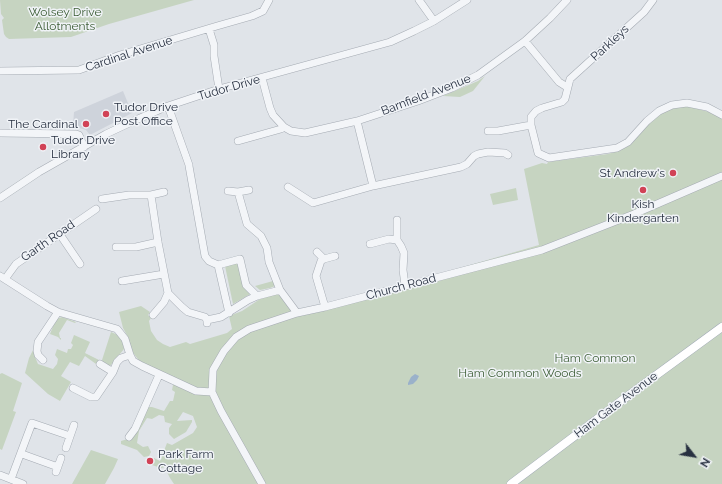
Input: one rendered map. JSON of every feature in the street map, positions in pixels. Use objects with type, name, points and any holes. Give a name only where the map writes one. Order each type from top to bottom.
[{"type":"main road","name":"Ham Gate Avenue","points":[[512,484],[625,398],[722,327]]},
{"type":"street","name":"Cardinal Avenue","points":[[0,71],[79,70],[209,28],[252,16],[263,11],[269,0]]},
{"type":"street","points":[[419,0],[434,21]]},
{"type":"street","name":"Tudor Drive","points":[[0,198],[39,172],[138,118],[168,106],[219,90],[390,42],[434,21],[467,0]]},
{"type":"street","name":"Barnfield Avenue","points":[[284,127],[291,131],[305,133],[357,120],[418,101],[452,88],[478,75],[525,41],[567,0]]},
{"type":"street","name":"Parkleys","points":[[531,126],[532,117],[536,111],[562,102],[570,79],[644,12],[653,0]]},
{"type":"street","points":[[209,28],[214,45],[214,56],[219,90]]},
{"type":"street","points":[[525,41],[559,82],[567,87]]},
{"type":"street","points":[[238,140],[284,127],[277,120],[270,108],[262,78]]},
{"type":"street","points":[[488,131],[498,132],[531,126],[538,153],[550,158],[617,148],[628,142],[659,111],[672,105],[687,103],[707,107],[722,115]]},
{"type":"street","points":[[168,106],[189,166],[205,256],[209,261],[218,265],[240,260],[246,285],[257,296]]},
{"type":"street","points":[[357,120],[373,186]]},
{"type":"street","points":[[0,133],[76,134],[79,135],[84,147]]},
{"type":"street","points":[[288,187],[313,203],[373,186],[461,167],[467,164],[474,156],[478,154],[488,152],[505,153],[508,155]]},
{"type":"street","name":"Church Road","points":[[262,484],[212,392],[213,370],[224,351],[236,337],[249,329],[297,313],[325,307],[547,248],[634,214],[722,176]]},
{"type":"street","points":[[228,191],[238,192],[249,190]]},
{"type":"street","points":[[102,199],[129,195],[151,195],[164,192]]},
{"type":"street","points":[[238,192],[242,211],[247,224],[261,236],[267,248],[269,262],[280,290],[297,313]]},
{"type":"street","points":[[151,195],[168,293],[188,312],[205,317],[207,322],[221,317],[257,296],[280,290]]},
{"type":"street","name":"Garth Road","points":[[2,278],[16,264],[96,209]]},
{"type":"street","points":[[397,220],[397,240],[402,246],[404,253],[403,270],[405,285]]},
{"type":"street","points":[[60,233],[80,264]]},
{"type":"street","points":[[370,244],[389,239],[397,240]]},
{"type":"street","points":[[116,247],[136,247],[158,242]]},
{"type":"street","points":[[317,252],[324,259]]},
{"type":"street","points":[[325,307],[316,276],[321,261],[335,256]]},
{"type":"street","points":[[218,265],[228,313]]},
{"type":"street","points":[[122,281],[164,274]]},
{"type":"street","points":[[2,278],[58,312],[117,329],[125,339],[133,361],[159,375],[196,391],[212,392]]},
{"type":"street","points":[[153,315],[164,302],[168,293]]},
{"type":"street","points":[[42,360],[36,351],[38,342],[58,312]]},
{"type":"street","points":[[73,388],[91,397],[96,397],[113,372],[117,362],[121,358],[130,355]]},
{"type":"street","points":[[100,364],[113,372]]},
{"type":"street","points":[[129,437],[135,429],[159,375]]},
{"type":"street","points":[[11,479],[22,454],[35,416]]},
{"type":"street","points":[[32,423],[70,436]]},
{"type":"street","points":[[66,448],[74,425]]},
{"type":"street","points":[[22,454],[57,469],[61,458]]},
{"type":"street","points":[[0,475],[23,484]]},
{"type":"shaded area","points":[[123,91],[132,113],[90,135],[86,130],[73,126],[74,112]]},
{"type":"green space","name":"Wolsey Drive Allotments","points":[[0,0],[194,0],[109,24],[71,37],[9,39],[4,34],[2,20],[4,18],[1,14]]},
{"type":"green space","points":[[485,76],[473,91],[460,97],[443,96],[478,81]]},
{"type":"green space","name":"Ham Common Woods","points":[[687,106],[709,112],[722,118],[722,484],[174,484],[167,472],[170,470],[166,467],[161,468],[152,465],[154,458],[160,461],[167,443],[172,445],[193,433],[197,427],[193,416],[183,412],[177,421],[192,420],[192,422],[186,432],[174,439],[169,434],[169,428],[172,424],[165,422],[164,416],[159,415],[152,419],[147,418],[139,431],[137,443],[143,447],[148,446],[151,452],[149,456],[144,457],[137,450],[121,444],[121,441],[131,438],[147,407],[164,411],[170,401],[173,401],[175,392],[172,390],[173,385],[175,385],[141,363],[137,358],[131,350],[119,312],[141,306],[150,312],[148,315],[151,318],[149,321],[151,331],[157,340],[170,347],[186,342],[190,344],[227,333],[232,329],[229,316],[242,311],[260,299],[280,293],[294,314],[325,307],[539,245],[524,169],[542,163],[547,164],[548,162],[608,154],[621,150],[660,114],[673,108]]},
{"type":"green space","points":[[516,188],[518,200],[493,205],[490,194]]},
{"type":"green space","points":[[239,262],[252,293],[233,304],[225,266]]},
{"type":"green space","points":[[273,281],[275,286],[270,288],[260,290],[255,286]]},
{"type":"green space","points":[[62,317],[76,322],[67,320],[59,333],[61,340],[50,334],[56,319]]},
{"type":"green space","points":[[111,332],[118,335],[122,340],[124,349],[110,366],[102,360]]},
{"type":"green space","points":[[74,335],[90,342],[85,353],[99,360],[96,364],[85,356],[79,366],[70,362],[61,376],[71,382],[60,401],[48,394],[25,373],[29,358],[35,346],[35,357],[38,364],[53,369],[57,364],[58,359],[55,355],[57,349],[67,353],[68,349],[71,349],[73,345],[71,343]]},
{"type":"green space","points":[[2,373],[22,383],[13,411],[16,412],[2,450],[0,449],[0,374]]},
{"type":"green space","points":[[91,450],[118,459],[114,468],[105,484],[72,484]]},
{"type":"water","points":[[415,374],[419,376],[417,380],[413,384],[408,385],[411,377]]},
{"type":"place","name":"Tudor Drive Post Office","points":[[106,114]]},
{"type":"place","name":"The Cardinal","points":[[86,124]]},
{"type":"place","name":"Tudor Drive Library","points":[[43,147]]},
{"type":"place","name":"St Andrew's","points":[[673,173]]},
{"type":"place","name":"Kish Kindergarten","points":[[643,190]]},
{"type":"place","name":"Park Farm Cottage","points":[[150,461]]},
{"type":"park label","name":"Ham Common","points":[[595,358]]}]
